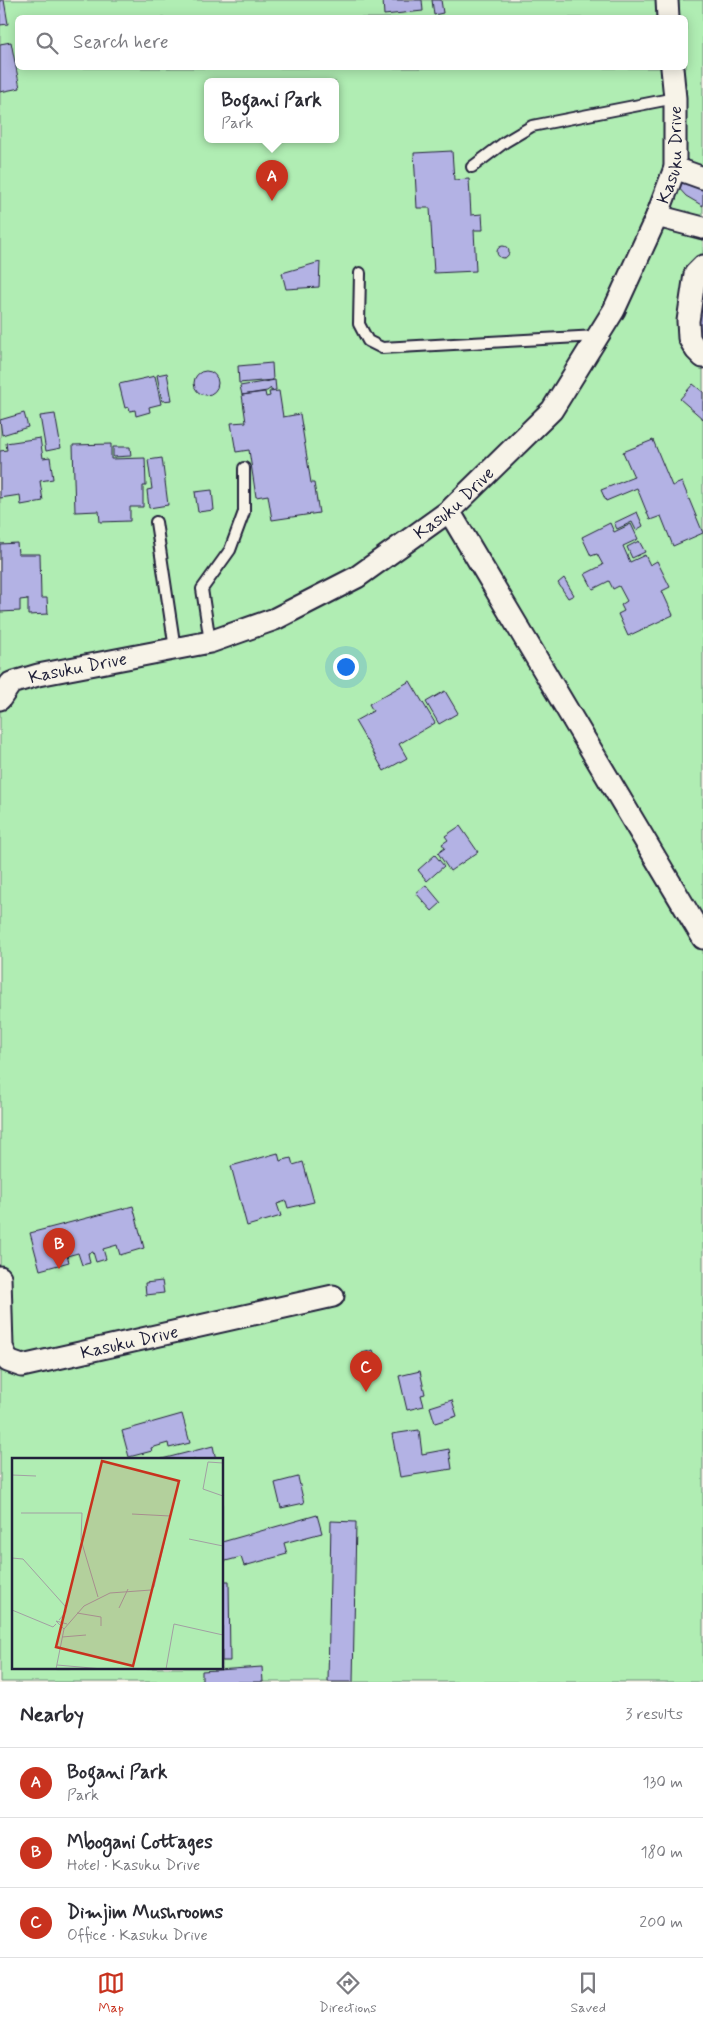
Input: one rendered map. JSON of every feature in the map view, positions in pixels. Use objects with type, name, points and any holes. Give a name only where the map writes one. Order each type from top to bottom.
[{"type":"street","points":[[667,0],[668,15]]},
{"type":"street","name":"Kasuku Drive","points":[[0,700],[10,683],[210,642],[275,619],[357,577],[449,511],[552,410],[614,310],[657,216],[675,168],[675,98],[672,70]]},
{"type":"street","points":[[675,168],[703,178]]},
{"type":"street","points":[[657,216],[703,228]]},
{"type":"street","points":[[703,266],[694,274],[688,321],[690,338],[696,350],[703,356]]},
{"type":"street","points":[[449,511],[703,938]]},
{"type":"street","name":"Kasuku Drive","points":[[0,1277],[2,1347],[8,1361],[22,1366],[333,1296]]},
{"type":"lane","points":[[472,167],[505,142],[532,126],[675,98]]},
{"type":"lane","points":[[360,273],[359,324],[368,341],[382,348],[598,336]]},
{"type":"lane","points":[[210,642],[202,588],[230,550],[244,512],[244,468]]},
{"type":"lane","points":[[156,522],[175,649]]},
{"type":"green space","points":[[0,0],[703,0],[703,1682],[0,1682]]},
{"type":"building","points":[[0,0],[4,0],[8,24],[0,25]]},
{"type":"building","points":[[383,0],[422,0],[423,11],[384,15]]},
{"type":"building","points":[[432,0],[441,0],[443,13],[434,15]]},
{"type":"building","points":[[11,42],[20,88],[0,92],[0,44]]},
{"type":"building","points":[[452,151],[454,180],[469,179],[471,215],[482,214],[483,230],[474,230],[476,271],[434,273],[430,208],[417,208],[414,153]]},
{"type":"building","points":[[684,182],[703,186],[703,206],[686,196],[676,185]]},
{"type":"building","points":[[503,246],[509,252],[503,258],[497,252]]},
{"type":"building","points":[[320,262],[319,287],[286,289],[282,273]]},
{"type":"building","points":[[700,293],[703,293],[703,336],[694,333],[700,314],[695,313]]},
{"type":"building","points":[[272,363],[273,380],[239,383],[238,366]]},
{"type":"building","points":[[206,371],[214,375],[218,383],[214,391],[206,395],[198,391],[194,383],[198,375]]},
{"type":"building","points":[[167,373],[172,400],[162,401],[157,375]]},
{"type":"building","points":[[155,376],[161,404],[149,407],[150,412],[136,416],[135,410],[130,411],[129,407],[125,408],[119,384]]},
{"type":"building","points":[[275,380],[276,390],[271,391],[271,388],[267,391],[242,395],[240,386]]},
{"type":"building","points":[[693,384],[703,392],[703,419],[680,399]]},
{"type":"building","points":[[279,391],[283,417],[300,414],[311,483],[314,483],[319,513],[272,520],[268,495],[256,497],[249,450],[236,452],[231,423],[246,422],[242,395],[265,392],[266,397],[270,396],[269,392]]},
{"type":"building","points":[[24,413],[28,427],[2,435],[0,420]]},
{"type":"building","points":[[55,414],[61,448],[46,451],[40,416]]},
{"type":"building","points":[[40,438],[43,458],[50,457],[53,479],[40,481],[43,501],[21,505],[20,495],[0,498],[0,451],[7,450],[6,443]]},
{"type":"building","points":[[653,440],[672,486],[682,482],[703,533],[673,546],[661,516],[650,520],[637,488],[606,501],[601,490],[634,477],[623,452]]},
{"type":"building","points":[[111,444],[111,459],[145,458],[146,486],[143,486],[143,507],[130,507],[130,521],[100,522],[99,511],[75,512],[73,445]]},
{"type":"building","points":[[113,447],[130,447],[131,456],[113,457]]},
{"type":"building","points":[[162,458],[168,505],[149,508],[147,490],[152,489],[148,460]]},
{"type":"building","points":[[212,490],[214,510],[198,512],[195,492]]},
{"type":"building","points":[[637,512],[643,526],[636,530],[632,522],[617,529],[614,523]]},
{"type":"building","points":[[610,523],[614,532],[631,524],[638,539],[623,546],[630,562],[645,555],[650,565],[657,561],[670,587],[662,591],[673,615],[628,636],[618,614],[624,611],[621,605],[627,601],[619,586],[613,589],[609,581],[593,589],[585,574],[603,565],[597,554],[591,556],[582,537]]},
{"type":"building","points":[[639,541],[645,552],[632,558],[627,547]]},
{"type":"building","points":[[17,543],[18,554],[40,554],[41,598],[47,598],[48,614],[28,615],[28,599],[20,600],[20,611],[0,612],[0,544]]},
{"type":"building","points":[[564,578],[574,595],[568,598],[558,583]]},
{"type":"building","points":[[410,681],[435,723],[399,744],[407,758],[384,771],[355,721],[373,711],[369,704]]},
{"type":"building","points":[[445,691],[458,713],[439,724],[426,702]]},
{"type":"building","points":[[460,826],[478,852],[450,871],[438,853],[445,848],[442,844],[448,840],[445,836]]},
{"type":"building","points":[[435,855],[444,866],[427,881],[418,870]]},
{"type":"building","points":[[426,885],[441,903],[432,911],[416,893]]},
{"type":"building","points":[[278,1153],[280,1161],[291,1158],[293,1165],[303,1162],[314,1202],[288,1208],[286,1201],[277,1204],[281,1216],[247,1226],[231,1166]]},
{"type":"building","points":[[133,1206],[144,1248],[120,1255],[117,1245],[103,1249],[106,1259],[96,1262],[93,1252],[88,1253],[90,1263],[82,1265],[78,1253],[67,1256],[69,1262],[40,1270],[30,1233]]},
{"type":"building","points":[[162,1281],[164,1293],[146,1295],[145,1283]]},
{"type":"building","points":[[373,1350],[376,1358],[365,1362],[362,1353]]},
{"type":"building","points":[[420,1371],[425,1394],[421,1395],[424,1406],[407,1410],[399,1376]]},
{"type":"building","points":[[452,1400],[457,1416],[435,1423],[430,1407]]},
{"type":"building","points":[[182,1414],[190,1443],[169,1448],[168,1443],[151,1448],[152,1451],[129,1457],[122,1431]]},
{"type":"building","points":[[419,1430],[422,1454],[449,1449],[452,1469],[400,1477],[392,1434]]},
{"type":"building","points":[[213,1446],[216,1458],[166,1458]]},
{"type":"building","points":[[298,1477],[304,1503],[281,1508],[275,1483]]},
{"type":"building","points":[[317,1515],[322,1533],[284,1543],[287,1554],[244,1566],[241,1557],[224,1561],[224,1541]]},
{"type":"building","points":[[331,1521],[356,1522],[353,1682],[328,1682]]},
{"type":"building","points":[[224,1581],[229,1581],[230,1661],[224,1661]]},
{"type":"building","points":[[262,1667],[263,1682],[202,1682],[202,1671]]},
{"type":"place","name":"Bogani Park","points":[[272,201]]},
{"type":"place","name":"Mbogani Cottages","points":[[59,1269]]},
{"type":"place","name":"Dimjim Mushrooms","points":[[366,1392]]}]
